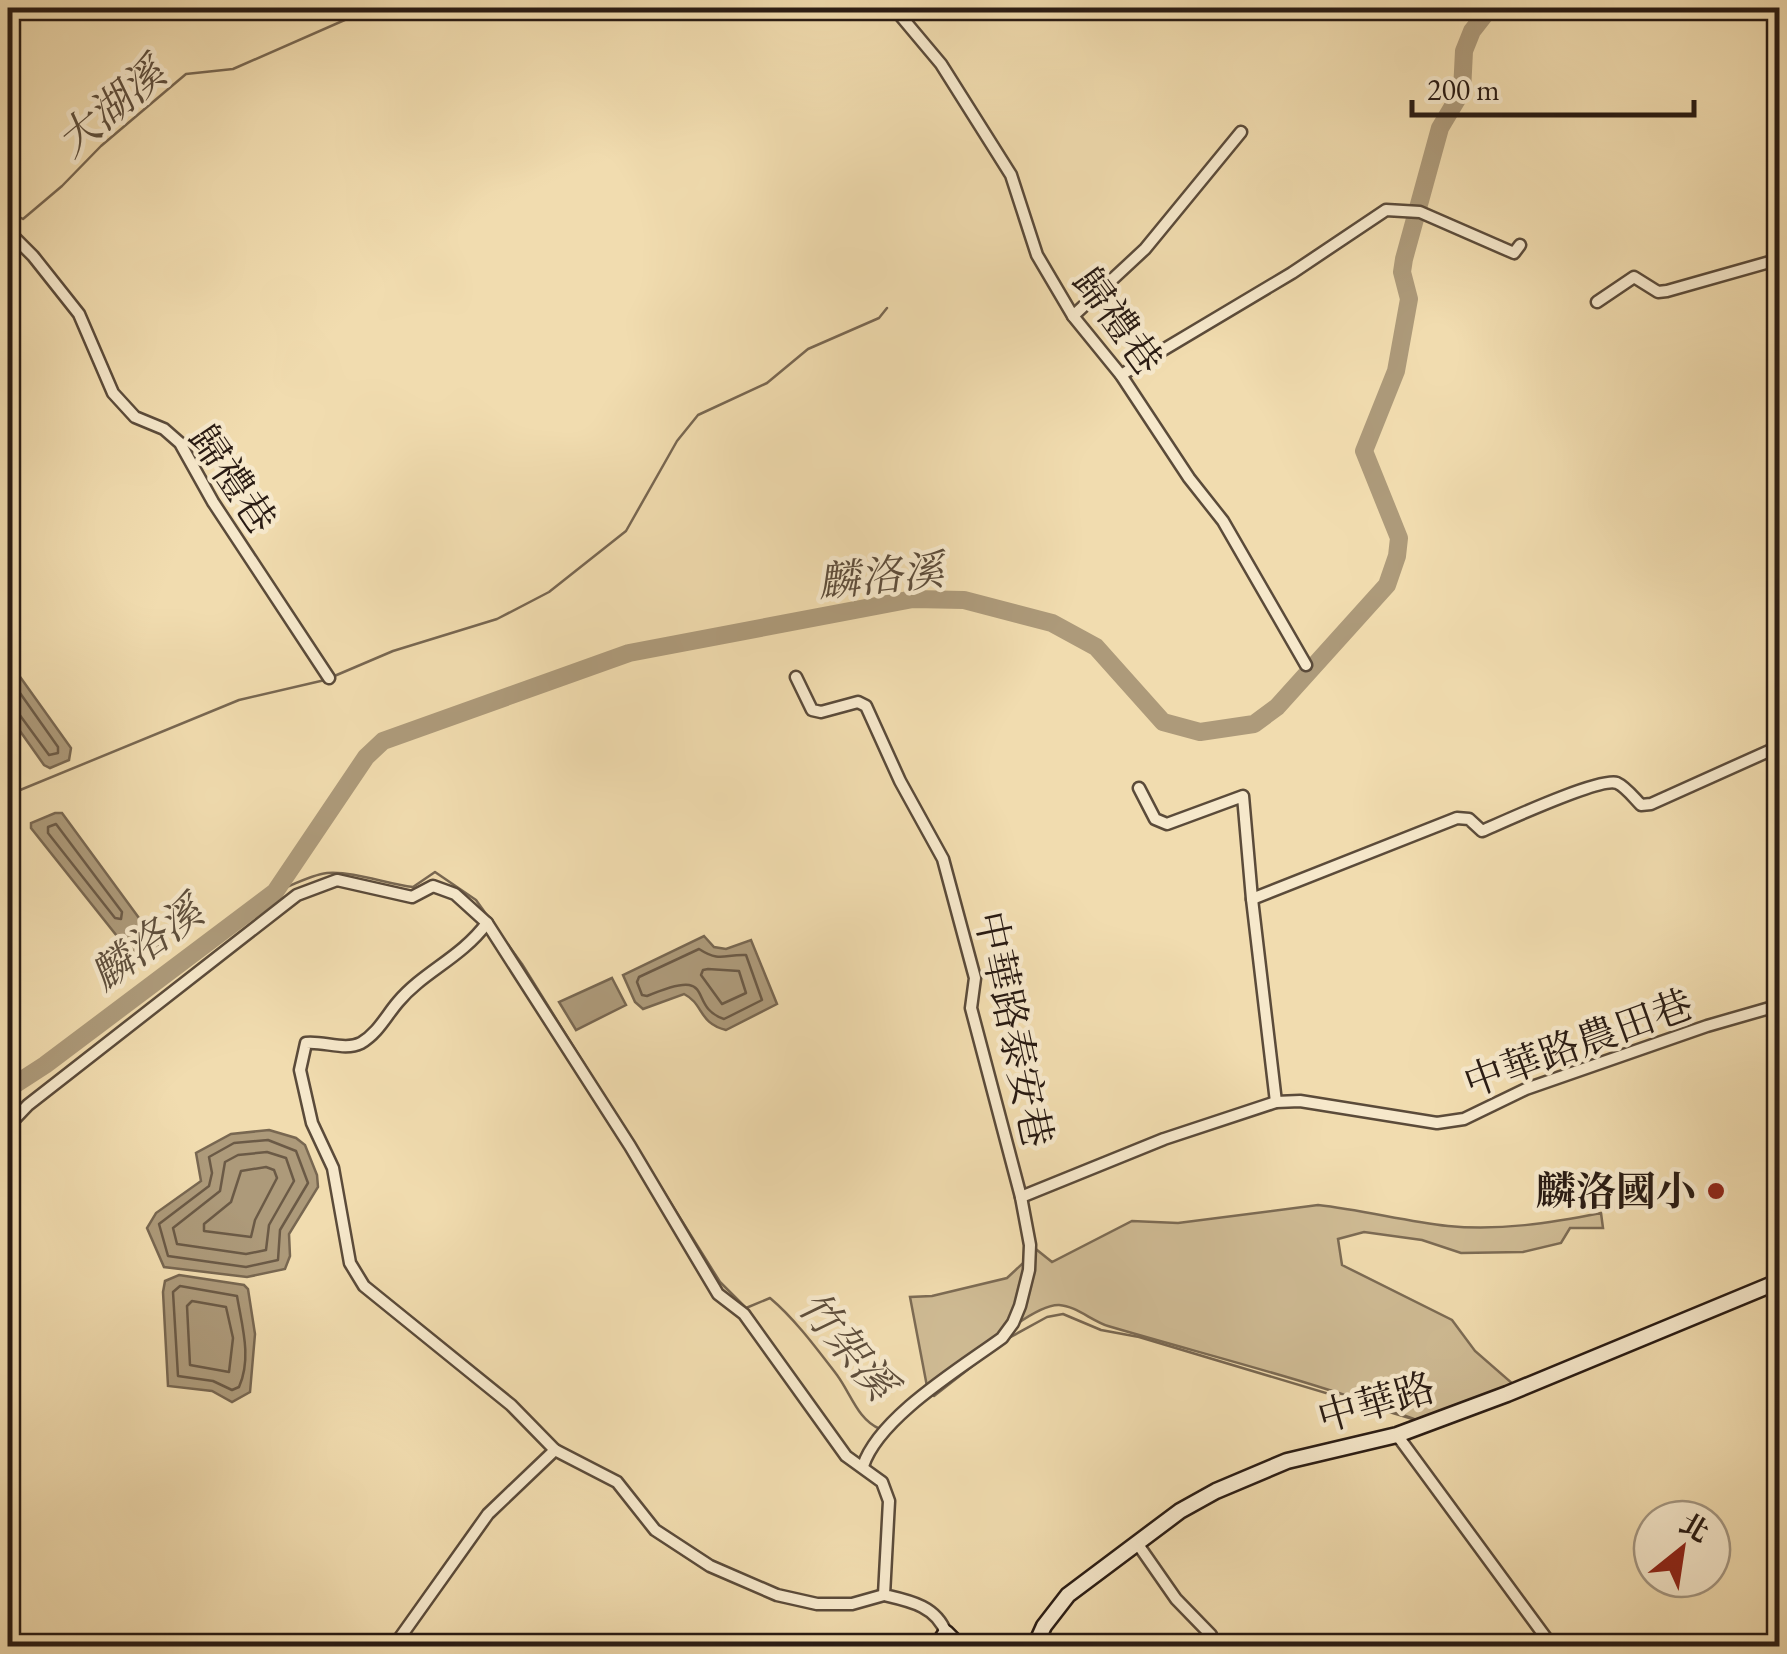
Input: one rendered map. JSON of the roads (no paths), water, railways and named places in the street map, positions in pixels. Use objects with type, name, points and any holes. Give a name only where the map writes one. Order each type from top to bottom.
[{"type":"street","name":"歸禮巷","points":[[894,8],[941,64],[1010,175],[1037,255],[1072,316],[1121,375],[1222,521],[1306,665]]},
{"type":"street","points":[[1072,316],[1146,249],[1241,132]]},
{"type":"street","points":[[1121,375],[1292,273],[1386,210],[1420,212],[1514,254],[1520,244]]},
{"type":"street","name":"歸禮巷","points":[[8,232],[33,256],[79,314],[113,392],[134,416],[164,429],[180,443],[213,502],[329,678]]},
{"type":"street","points":[[1598,302],[1634,277],[1658,292],[1780,259]]},
{"type":"street","name":"中華路泰安巷","points":[[796,678],[812,710],[820,712],[858,702],[866,706],[900,781],[943,860],[974,978],[971,1008],[1030,1245],[1030,1270],[1013,1323],[1002,1338],[928,1392],[874,1443],[863,1466]]},
{"type":"street","points":[[1252,899],[1456,818],[1469,820],[1482,832],[1541,805],[1608,782],[1620,784],[1641,805],[1650,804],[1780,746]]},
{"type":"street","points":[[1139,788],[1154,819],[1167,824],[1244,796],[1276,1102]]},
{"type":"street","points":[[8,1126],[28,1105],[297,895],[336,880],[412,897],[433,886],[455,894],[486,923],[630,1146],[718,1294],[744,1314],[846,1456],[882,1482],[889,1501],[884,1595]]},
{"type":"street","points":[[486,923],[472,944],[399,1000],[385,1021],[360,1043],[343,1047],[324,1041],[306,1042],[300,1070],[312,1124],[333,1168],[350,1262],[364,1286],[511,1406],[555,1450],[617,1482],[655,1530],[680,1549],[777,1595],[817,1604],[852,1604],[884,1595],[932,1611],[941,1620],[942,1640],[959,1646]]},
{"type":"street","name":"中華路農田巷","points":[[1021,1197],[1164,1139],[1276,1102],[1300,1102],[1437,1123],[1464,1119],[1526,1089],[1780,1005]]},
{"type":"street","name":"中華路","points":[[1035,1646],[1044,1626],[1068,1595],[1180,1511],[1254,1473],[1333,1448],[1397,1434],[1664,1331],[1780,1280]]},
{"type":"street","points":[[1397,1434],[1552,1646]]},
{"type":"street","points":[[394,1646],[488,1514],[555,1450]]},
{"type":"street","points":[[1137,1543],[1176,1599],[1211,1635]]},
{"type":"water","points":[[8,660],[71,748],[69,760],[50,768],[44,765],[8,714]]},
{"type":"water","points":[[62,813],[161,948],[140,965],[31,828],[31,823]]},
{"type":"water","points":[[704,936],[714,947],[726,949],[751,940],[777,1004],[726,1030],[710,1023],[684,994],[643,1009],[635,1002],[623,975]]},
{"type":"water","points":[[612,978],[626,1005],[576,1030],[559,1002]]},
{"type":"water","points":[[269,1130],[305,1145],[317,1175],[318,1187],[289,1234],[290,1256],[285,1269],[247,1277],[164,1267],[147,1228],[156,1213],[201,1181],[196,1153],[231,1134]]},
{"type":"water","points":[[179,1275],[244,1285],[248,1289],[255,1334],[250,1392],[232,1402],[212,1391],[168,1386],[163,1292],[165,1281]]},
{"type":"waterway","name":"大湖溪","points":[[8,211],[23,219],[186,74],[233,69],[372,8]]},
{"type":"waterway","name":"大湖溪","points":[[881,8],[893,9]]},
{"type":"waterway","name":"麟洛溪","points":[[8,1089],[275,892],[366,757],[383,741],[629,653],[913,599],[964,600],[1052,623],[1096,647],[1163,722],[1200,732],[1254,724],[1277,707],[1387,585],[1397,556],[1399,538],[1364,451],[1396,371],[1409,299],[1402,272],[1404,259],[1440,128],[1462,91],[1464,51],[1472,31],[1490,8]]},
{"type":"waterway","points":[[332,677],[393,651],[497,619],[549,592],[626,531],[677,441],[698,415],[767,383],[808,349],[879,318],[887,308]]},
{"type":"waterway","points":[[8,795],[239,700],[325,680]]},
{"type":"waterway","name":"竹架溪","points":[[275,892],[327,873],[413,887],[435,872],[476,900],[522,964],[720,1282],[746,1308],[770,1298],[779,1306],[837,1375],[860,1413],[880,1429]]},
{"type":"waterway","name":"竹架溪","points":[[1007,1339],[1047,1317],[1063,1314],[1101,1330],[1139,1337],[1416,1420]]},
{"type":"waterway","name":"竹架溪","points":[[931,1394],[934,1396],[984,1357]]},
{"type":"waterway","name":"竹架溪","points":[[907,1402],[919,1391]]},
{"type":"place","name":"麟洛國小","points":[[1716,1191]]}]
